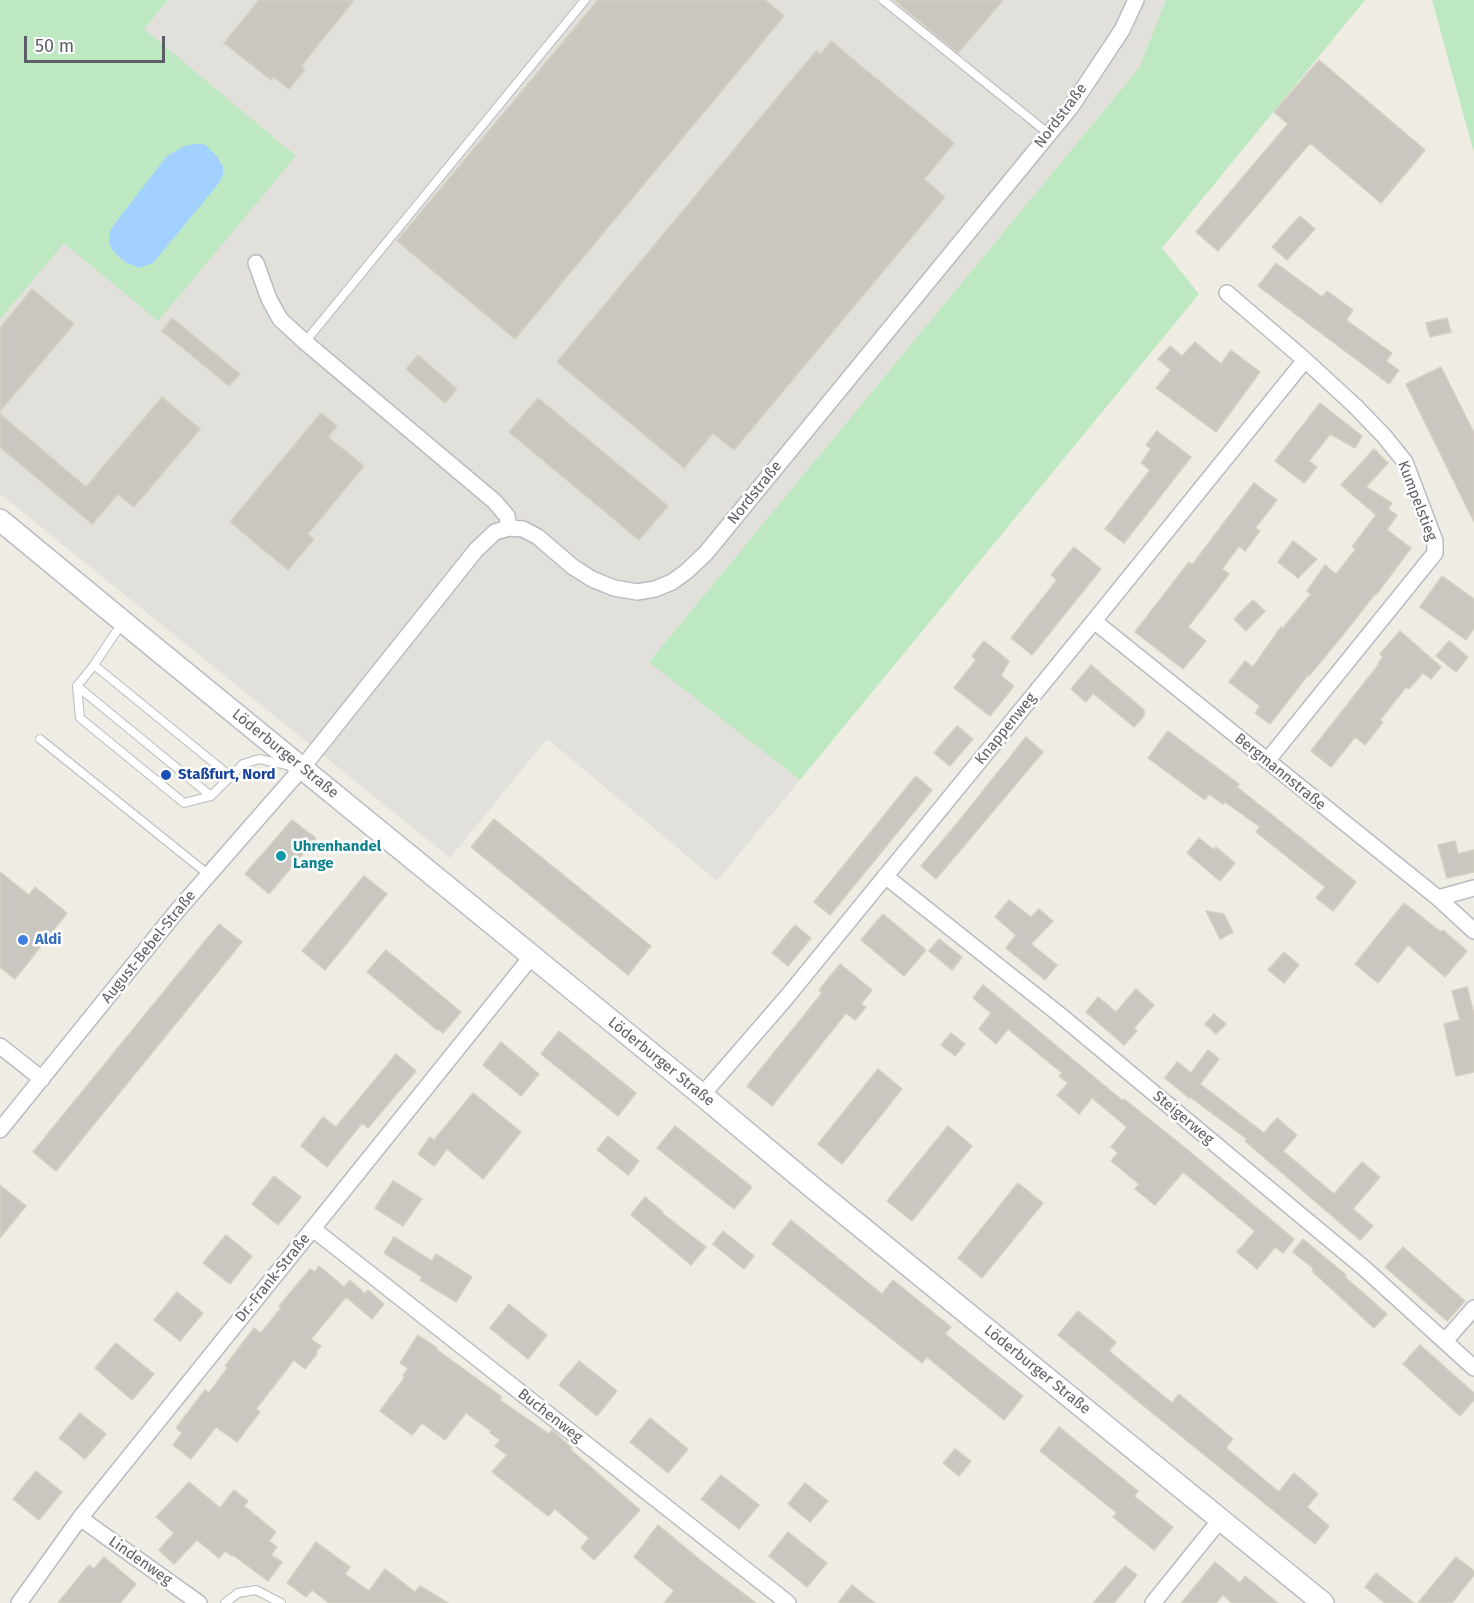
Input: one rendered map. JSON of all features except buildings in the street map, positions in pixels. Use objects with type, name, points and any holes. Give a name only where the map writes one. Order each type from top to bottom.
[{"type":"street","name":"Nordstraße","points":[[509,528],[523,529],[538,537],[573,567],[592,579],[614,588],[637,592],[655,590],[672,582],[687,571],[706,553],[1071,107],[1122,30],[1136,0]]},
{"type":"street","points":[[256,263],[269,299],[280,319],[494,501],[507,516],[509,528],[495,532],[476,550],[302,768]]},
{"type":"street","name":"Kumpelstieg","points":[[1227,294],[1305,360],[1384,436],[1405,462],[1435,541],[1435,553],[1267,761]]},
{"type":"street","name":"Knappenweg","points":[[702,1095],[786,998],[1305,360]]},
{"type":"street","name":"Löderburger Straße","points":[[0,520],[1323,1603]]},
{"type":"street","name":"Bergmannstraße","points":[[1094,621],[1438,898],[1474,931]]},
{"type":"street","name":"August-Bebel-Straße","points":[[0,1130],[177,911],[302,768]]},
{"type":"street","name":"Steigerweg","points":[[885,876],[1069,1022],[1364,1268],[1474,1368]]},
{"type":"street","points":[[1438,898],[1474,888]]},
{"type":"street","name":"Dr.-Frank-Straße","points":[[19,1603],[80,1518],[532,956]]},
{"type":"street","points":[[0,1046],[42,1079]]},
{"type":"street","name":"Buchenweg","points":[[313,1229],[788,1603]]},
{"type":"street","points":[[1445,1341],[1474,1308]]},
{"type":"street","name":"Lindenweg","points":[[80,1518],[200,1603]]},
{"type":"street","points":[[1153,1603],[1220,1520]]},
{"type":"lane","points":[[305,342],[585,0]]},
{"type":"lane","points":[[883,0],[1049,134]]},
{"type":"lane","points":[[124,622],[77,686],[80,718],[184,803],[211,796],[243,764],[260,759],[302,768]]},
{"type":"lane","points":[[94,665],[230,776]]},
{"type":"lane","points":[[77,686],[211,796]]},
{"type":"lane","points":[[40,739],[209,875]]},
{"type":"lane","points":[[225,1603],[238,1593],[256,1590],[281,1603]]},
{"type":"shaded area","points":[[0,0],[1166,0],[1139,68],[650,661],[800,780],[717,881],[547,739],[450,858],[0,494]]},
{"type":"green space","points":[[0,0],[168,0],[144,29],[296,156],[158,321],[64,243],[0,319]]},
{"type":"green space","points":[[1166,0],[1365,0],[1162,248],[1199,294],[800,780],[649,662],[1139,68]]},
{"type":"green space","points":[[1432,0],[1474,0],[1474,153]]},
{"type":"water","points":[[204,144],[217,156],[223,167],[223,175],[219,183],[153,263],[139,268],[125,262],[113,251],[109,243],[113,226],[167,156],[184,146]]},
{"type":"place","name":"Staßfurt, Nord","points":[[166,775]]},
{"type":"place","name":"Uhrenhandel Lange","points":[[281,856]]},
{"type":"place","name":"Aldi","points":[[23,940]]}]
